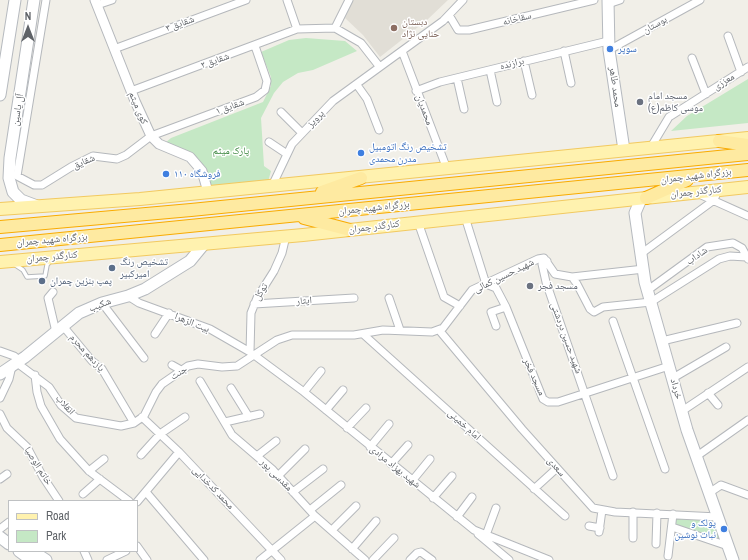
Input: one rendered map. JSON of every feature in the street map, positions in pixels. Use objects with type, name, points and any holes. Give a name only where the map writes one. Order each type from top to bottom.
[{"type":"highway","points":[[719,141],[748,145]]},
{"type":"highway","name":"بزرگراه شهید چمران","points":[[0,227],[748,154]]},
{"type":"highway","name":"بزرگراه شهید چمران","points":[[0,245],[748,170]]},
{"type":"highway","points":[[643,199],[695,175]]},
{"type":"highway","points":[[306,198],[361,178]]},
{"type":"highway","points":[[295,216],[350,230]]},
{"type":"main road","name":"آل یاسین","points":[[0,95],[2,63],[15,0]]},
{"type":"main road","name":"آل یاسین","points":[[34,0],[10,158],[14,192],[21,200],[37,206]]},
{"type":"main road","name":"محمد طاهر","points":[[608,2],[609,45],[624,150]]},
{"type":"main road","points":[[0,209],[361,178],[748,138]]},
{"type":"main road","points":[[0,187],[13,177]]},
{"type":"main road","name":"کنارگذر چمران","points":[[3,261],[350,230],[697,192],[716,195],[748,187]]},
{"type":"main road","points":[[619,201],[635,213],[643,199]]},
{"type":"main road","name":"خرداد","points":[[635,213],[648,290],[669,366],[709,493],[734,559]]},
{"type":"main road","name":"شکیب","points":[[0,374],[79,313],[102,303],[128,296],[145,289],[190,261],[204,244]]},
{"type":"main road","points":[[21,552],[31,558],[46,560]]},
{"type":"street","points":[[13,177],[46,0]]},
{"type":"street","points":[[96,3],[112,0]]},
{"type":"street","name":"شقایق ۳","points":[[114,49],[246,0]]},
{"type":"street","points":[[287,0],[297,29],[335,28],[361,43],[379,66]]},
{"type":"street","points":[[335,28],[349,0]]},
{"type":"street","name":"پرویز","points":[[272,186],[292,144],[333,102],[357,85],[379,66],[443,21],[463,0]]},
{"type":"street","name":"سقاخانه","points":[[449,14],[458,30],[469,30],[594,0]]},
{"type":"street","points":[[608,2],[620,0]]},
{"type":"street","name":"بوستان","points":[[609,45],[698,0]]},
{"type":"street","name":"کوی میثم","points":[[96,3],[131,91],[151,136],[159,144],[190,157],[202,171],[208,192]]},
{"type":"street","name":"شقایق ۲","points":[[131,91],[255,46],[297,29]]},
{"type":"street","points":[[728,36],[741,72]]},
{"type":"street","name":"برازنده","points":[[416,91],[457,78],[564,51],[609,45]]},
{"type":"street","name":"شقایق ۱","points":[[151,136],[256,98],[265,90],[266,81],[255,46]]},
{"type":"street","name":"محمدیان","points":[[402,51],[447,169]]},
{"type":"street","points":[[564,51],[571,83]]},
{"type":"street","points":[[692,58],[706,94]]},
{"type":"street","points":[[524,61],[532,95]]},
{"type":"street","name":"معززی","points":[[651,147],[669,117],[748,67]]},
{"type":"street","points":[[490,70],[497,102]]},
{"type":"street","points":[[457,78],[464,109]]},
{"type":"street","points":[[357,85],[367,99],[379,130]]},
{"type":"street","points":[[281,112],[302,133]]},
{"type":"street","name":"شقایق","points":[[13,177],[34,185],[42,185],[92,156],[117,159],[126,155],[151,136]]},
{"type":"street","points":[[269,142],[287,154]]},
{"type":"street","points":[[642,253],[716,195],[748,216]]},
{"type":"street","points":[[465,217],[486,284]]},
{"type":"street","points":[[418,222],[444,297],[460,306]]},
{"type":"street","name":"توکل","points":[[252,353],[251,313],[254,304],[274,271],[282,253],[286,236]]},
{"type":"street","name":"شاداب","points":[[648,290],[707,247],[733,243],[742,248],[747,258]]},
{"type":"street","name":"شاداب","points":[[651,302],[719,260],[730,256],[747,258]]},
{"type":"street","name":"شهید حسین کمالی","points":[[439,330],[443,328],[472,290],[538,260],[544,258],[555,274],[572,278]]},
{"type":"street","name":"شهید حسین دردشتی","points":[[547,261],[542,264],[542,270],[586,393],[612,476]]},
{"type":"street","points":[[572,278],[644,269]]},
{"type":"street","points":[[572,278],[577,284],[590,309],[594,312],[603,307],[651,302]]},
{"type":"street","name":"مسجد فخر","points":[[486,284],[496,288],[506,307],[543,399],[548,402],[558,402],[669,366]]},
{"type":"street","points":[[53,292],[48,298],[59,329]]},
{"type":"street","name":"بیت الزهرا","points":[[128,296],[139,303],[210,329],[252,353]]},
{"type":"street","name":"ایثار","points":[[254,304],[354,298]]},
{"type":"street","points":[[390,298],[400,330]]},
{"type":"street","points":[[102,303],[144,358]]},
{"type":"street","points":[[496,326],[491,312],[506,307]]},
{"type":"street","points":[[155,334],[169,313]]},
{"type":"street","points":[[613,321],[665,469]]},
{"type":"street","points":[[662,341],[737,323]]},
{"type":"street","name":"یازدهم محرم","points":[[59,329],[102,369],[134,423]]},
{"type":"street","points":[[252,353],[277,340],[292,335],[363,334],[400,330],[432,332],[439,330]]},
{"type":"street","name":"سعدی","points":[[439,330],[556,468],[593,508],[657,514],[718,516]]},
{"type":"street","name":"امام خمینی","points":[[363,334],[565,516]]},
{"type":"street","points":[[673,378],[726,348]]},
{"type":"street","name":"انقلاب","points":[[0,351],[14,356],[16,363],[36,375],[50,387],[61,405],[76,418],[121,426],[134,423]]},
{"type":"street","name":"جنت","points":[[143,416],[162,384],[181,370],[188,366],[198,364],[222,367],[238,366],[252,353]]},
{"type":"street","name":"شهید بهزاد مرادی","points":[[252,353],[304,392],[474,530],[549,560]]},
{"type":"street","points":[[0,398],[16,363]]},
{"type":"street","points":[[172,365],[181,370]]},
{"type":"street","points":[[682,411],[748,367]]},
{"type":"street","points":[[304,392],[321,371]]},
{"type":"street","points":[[36,375],[36,392],[41,406],[60,439],[89,471],[128,500]]},
{"type":"street","name":"مقدسی پور","points":[[200,381],[232,435],[257,456],[313,513],[365,560]]},
{"type":"street","points":[[231,388],[249,417]]},
{"type":"street","points":[[326,410],[343,390]]},
{"type":"street","points":[[708,393],[718,404]]},
{"type":"street","points":[[347,428],[366,408]]},
{"type":"street","name":"خاتم الوصیا","points":[[0,414],[7,428],[27,447],[43,477],[58,500]]},
{"type":"street","points":[[224,422],[260,414]]},
{"type":"street","points":[[134,423],[143,416]]},
{"type":"street","name":"محمد کدخدایی","points":[[143,416],[281,560]]},
{"type":"street","points":[[141,455],[160,434],[185,417]]},
{"type":"street","points":[[697,456],[748,420]]},
{"type":"street","points":[[370,447],[389,424]]},
{"type":"street","points":[[257,456],[276,441]]},
{"type":"street","points":[[391,464],[408,445]]},
{"type":"street","points":[[278,476],[305,449]]},
{"type":"street","points":[[138,501],[179,452]]},
{"type":"street","points":[[89,471],[104,459]]},
{"type":"street","points":[[412,481],[430,460]]},
{"type":"street","points":[[534,489],[556,468]]},
{"type":"street","points":[[293,492],[323,469]]},
{"type":"street","points":[[0,480],[7,474]]},
{"type":"street","points":[[433,498],[452,476]]},
{"type":"street","points":[[83,494],[100,479]]},
{"type":"street","points":[[260,560],[273,552],[341,485]]},
{"type":"street","points":[[709,493],[722,485],[748,495]]},
{"type":"street","points":[[146,492],[204,560]]},
{"type":"street","points":[[457,517],[472,497]]},
{"type":"street","points":[[332,530],[356,506]]},
{"type":"street","points":[[486,534],[496,508]]},
{"type":"street","points":[[589,526],[599,530],[602,510]]},
{"type":"street","points":[[632,538],[634,512]]},
{"type":"street","points":[[656,544],[657,514]]},
{"type":"street","points":[[668,556],[673,514]]},
{"type":"street","points":[[352,549],[376,521]]},
{"type":"street","points":[[3,537],[8,524]]},
{"type":"street","points":[[672,527],[728,546]]},
{"type":"street","points":[[474,530],[509,560]]},
{"type":"street","points":[[373,560],[394,538]]},
{"type":"street","points":[[138,547],[147,560]]},
{"type":"street","points":[[107,560],[124,552]]},
{"type":"street","points":[[410,560],[417,553],[421,552],[432,560]]},
{"type":"lane","points":[[3,261],[17,265],[23,270],[27,277],[45,276],[47,265],[53,257]]},
{"type":"shaded area","name":"دبستان حنایی نژاد","points":[[353,0],[448,0],[427,20],[380,57],[363,35],[345,18]]},
{"type":"green space","name":"پارک میثم","points":[[306,38],[345,41],[357,51],[313,70],[298,73],[283,82],[274,93],[261,118],[264,166],[271,171],[268,182],[211,188],[206,169],[197,158],[178,147],[165,143],[171,138],[263,102],[271,86],[271,77],[261,52],[289,40]]},
{"type":"green space","points":[[748,79],[748,123],[671,131],[687,116]]},
{"type":"green space","points":[[676,517],[715,520],[720,541],[675,526]]},
{"type":"place","name":"دبستان حنایی نژاد","points":[[394,28]]},
{"type":"place","name":"سوپر","points":[[610,49]]},
{"type":"place","name":"مسجد امام موسی کاظم(ع)","points":[[640,102]]},
{"type":"place","name":"تشخیص رنگ اتومبیل مدرن محمدی","points":[[361,153]]},
{"type":"place","name":"فروشگاه ۱۱۰","points":[[166,174]]},
{"type":"place","name":"تشخیص رنگ امیرکبیر","points":[[112,268]]},
{"type":"place","name":"پمپ بنزین چمران","points":[[42,281]]},
{"type":"place","name":"مسجد فجر","points":[[530,286]]},
{"type":"place","name":"پولک و نبات نوشین","points":[[724,529]]}]
